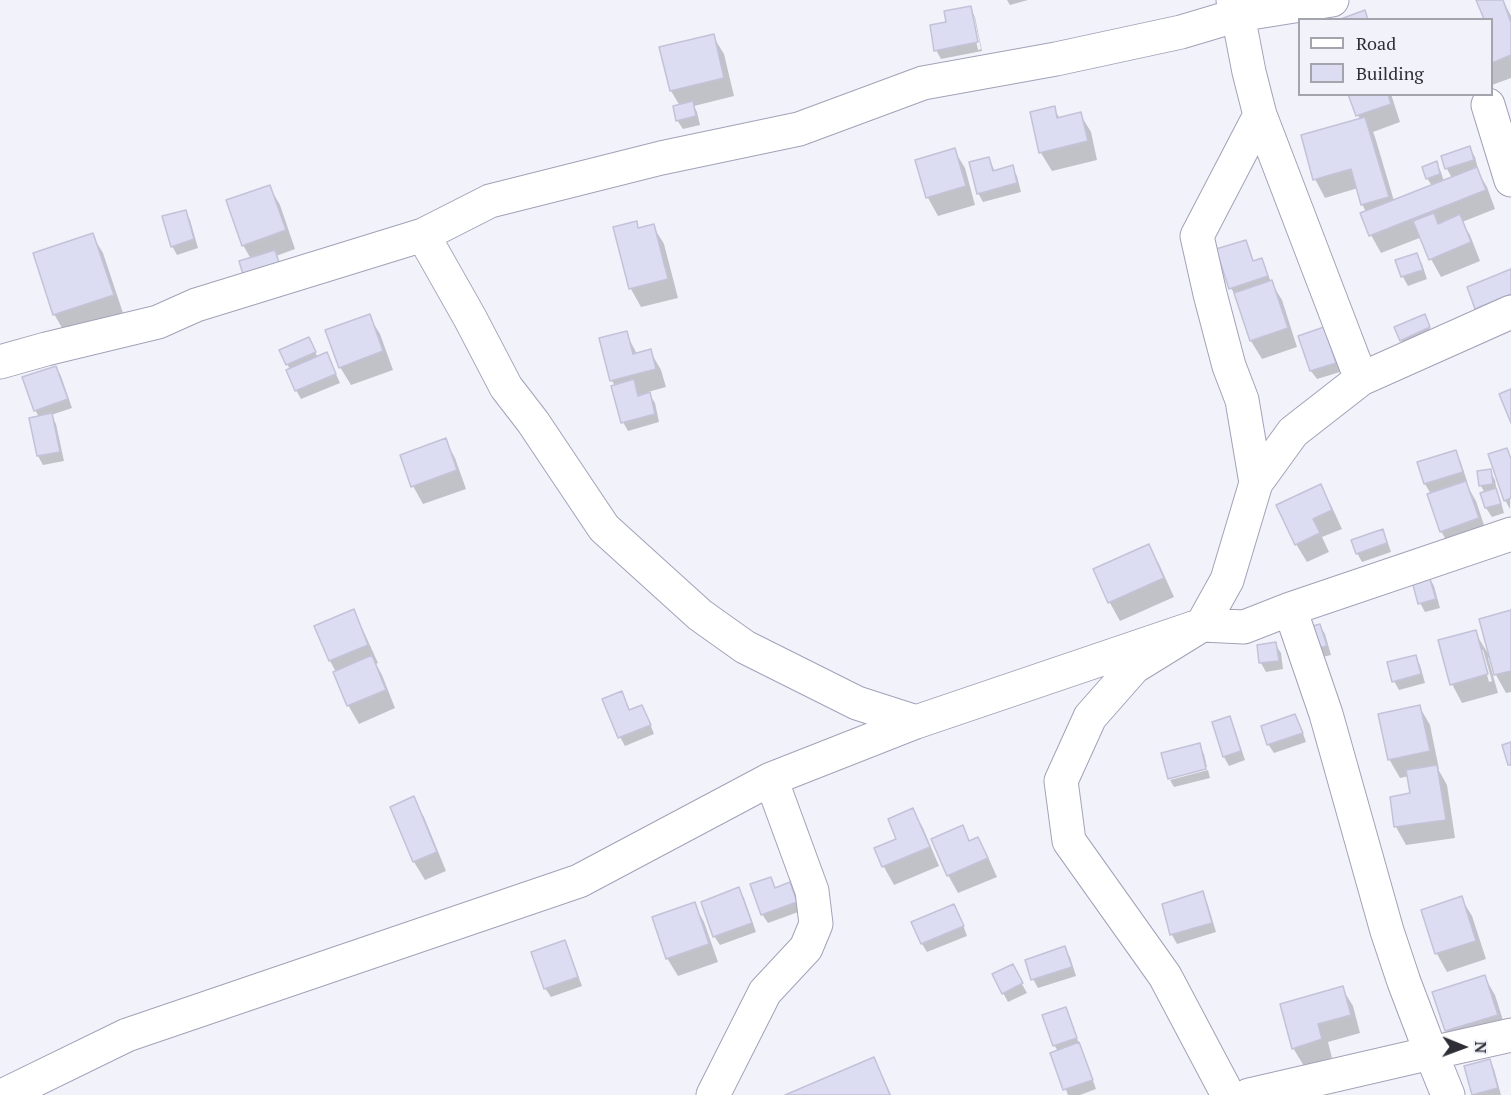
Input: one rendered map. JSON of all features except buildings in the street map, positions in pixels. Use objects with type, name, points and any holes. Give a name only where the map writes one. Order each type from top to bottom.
[{"type":"street","points":[[0,362],[158,322],[196,305],[423,236],[490,201],[661,158],[799,129],[923,83],[1181,33],[1236,7],[1332,0]]},
{"type":"street","points":[[1236,7],[1260,115],[1361,379]]},
{"type":"street","points":[[1488,105],[1511,180]]},
{"type":"street","points":[[1256,483],[1242,400],[1226,355],[1197,236],[1260,115]]},
{"type":"street","points":[[423,236],[506,387],[533,422],[604,528],[700,615],[745,647],[857,703],[916,722]]},
{"type":"street","points":[[1228,1095],[1165,976],[1069,841],[1061,781],[1090,717],[1134,667],[1202,625],[1227,580],[1256,483],[1293,432],[1361,379],[1511,312]]},
{"type":"street","points":[[4,1095],[127,1035],[579,882],[771,779],[916,722],[1202,625],[1244,627],[1290,609],[1511,534]]},
{"type":"street","points":[[1290,609],[1326,714],[1404,982],[1448,1095]]},
{"type":"street","points":[[712,1095],[765,992],[806,948],[816,924],[812,891],[771,779]]},
{"type":"street","points":[[1248,1095],[1511,1035]]}]
